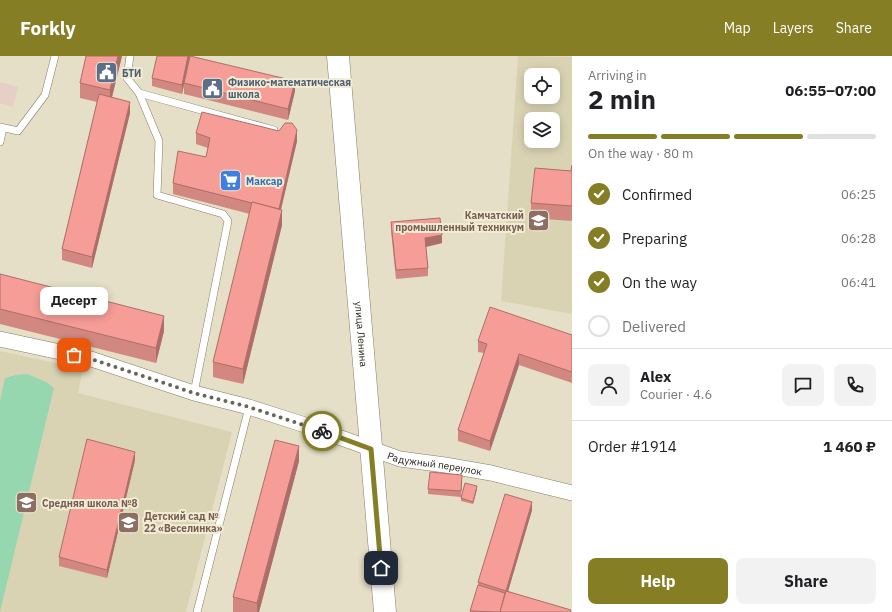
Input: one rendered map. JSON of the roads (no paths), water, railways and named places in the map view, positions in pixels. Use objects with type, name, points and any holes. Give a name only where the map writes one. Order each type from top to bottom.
[{"type":"main road","name":"улица Ленина","points":[[338,56],[385,612]]},
{"type":"street","name":"Радужный переулок","points":[[0,339],[88,358],[194,393],[249,407],[305,425],[400,459],[491,473],[572,493]]},
{"type":"lane","points":[[0,142],[1,128],[18,130],[45,95],[54,56]]},
{"type":"lane","points":[[130,56],[127,78],[139,93],[159,141],[157,195],[223,214],[228,220],[194,393]]},
{"type":"lane","points":[[139,93],[274,130]]},
{"type":"lane","points":[[197,612],[249,407]]},
{"type":"place","name":"БТИ","points":[[106,73]]},
{"type":"place","name":"Физико-математическая школа","points":[[213,88]]},
{"type":"place","name":"Максар","points":[[231,181]]},
{"type":"place","name":"Камчатский промышленный техникум","points":[[539,221]]},
{"type":"place","name":"Десерт","points":[[74,355]]},
{"type":"place","name":"Средняя школа №8","points":[[27,503]]},
{"type":"place","name":"Детский сад № 22 «Веселинка»","points":[[129,522]]}]
